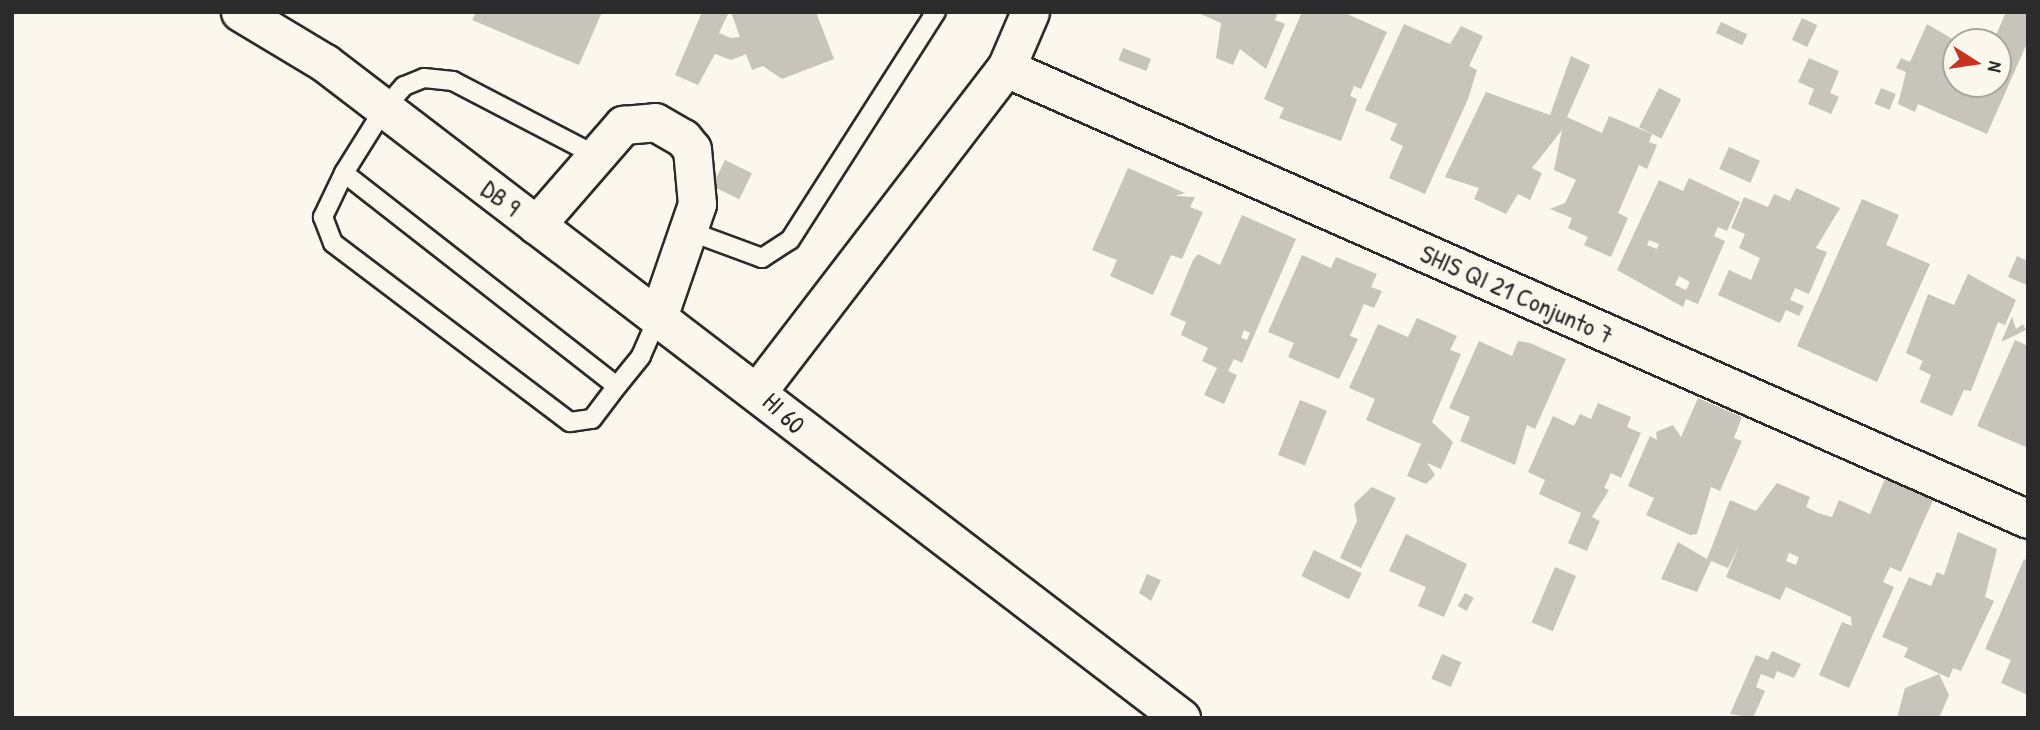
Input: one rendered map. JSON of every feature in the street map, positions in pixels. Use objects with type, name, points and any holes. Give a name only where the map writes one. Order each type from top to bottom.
[{"type":"street","name":"DB 9","points":[[240,12],[384,109],[757,393]]},
{"type":"street","name":"HI 60","points":[[1030,12],[1006,68],[757,393],[1181,718]]},
{"type":"street","name":"SHIS QI 21 Conjunto 7","points":[[1006,68],[2028,519]]},
{"type":"street","points":[[536,225],[593,154],[623,125],[641,121],[683,138],[698,178],[689,231],[658,317]]},
{"type":"lane","points":[[689,231],[762,258],[790,240],[936,12]]},
{"type":"lane","points":[[593,154],[453,80],[425,78],[404,86],[384,109],[344,173],[323,217],[333,243],[570,422],[592,419],[641,356],[658,317]]},
{"type":"lane","points":[[344,173],[617,386]]},
{"type":"building","points":[[476,12],[602,12],[579,65],[472,20]]},
{"type":"building","points":[[702,12],[729,12],[719,33],[731,38],[740,37],[731,12],[816,12],[834,59],[782,79],[763,66],[752,70],[746,54],[731,60],[715,54],[698,85],[675,75]]},
{"type":"building","points":[[1196,12],[1278,12],[1275,20],[1285,24],[1266,69],[1240,49],[1233,65],[1216,58],[1221,23]]},
{"type":"building","points":[[1302,12],[1343,12],[1387,32],[1361,89],[1354,86],[1350,96],[1357,99],[1341,141],[1279,118],[1284,108],[1264,99]]},
{"type":"building","points":[[2006,12],[2028,12],[2028,41],[2012,77],[2012,28],[1999,28]]},
{"type":"building","points":[[1802,18],[1817,25],[1807,47],[1792,40]]},
{"type":"building","points":[[1721,22],[1747,34],[1742,45],[1716,33]]},
{"type":"building","points":[[1404,24],[1450,44],[1461,26],[1483,36],[1469,66],[1477,70],[1468,99],[1425,194],[1389,178],[1403,146],[1390,140],[1397,124],[1365,110]]},
{"type":"building","points":[[1927,24],[1942,33],[1942,98],[2003,98],[1987,134],[1918,104],[1915,112],[1898,104],[1906,72],[1896,68],[1901,58],[1910,62]]},
{"type":"building","points":[[1123,48],[1151,59],[1146,71],[1118,60]]},
{"type":"building","points":[[1571,56],[1590,65],[1567,117],[1602,133],[1609,116],[1652,134],[1649,142],[1657,145],[1647,169],[1639,165],[1618,213],[1628,218],[1611,257],[1584,245],[1588,237],[1568,228],[1572,218],[1550,209],[1565,203],[1576,180],[1554,170],[1562,130],[1532,168],[1542,173],[1530,200],[1518,194],[1506,214],[1474,199],[1479,188],[1445,177],[1486,92],[1550,115]]},
{"type":"building","points":[[1809,58],[1839,71],[1830,93],[1839,97],[1831,114],[1808,104],[1814,89],[1798,82]]},
{"type":"building","points":[[1659,88],[1681,99],[1661,139],[1639,127]]},
{"type":"building","points":[[1881,88],[1896,94],[1889,110],[1875,104]]},
{"type":"building","points":[[1729,147],[1760,161],[1750,183],[1719,169]]},
{"type":"building","points":[[725,160],[752,173],[739,199],[712,186]]},
{"type":"building","points":[[1128,168],[1185,193],[1175,196],[1195,197],[1190,207],[1203,212],[1182,259],[1171,255],[1153,295],[1110,276],[1117,260],[1092,250]]},
{"type":"building","points":[[1689,178],[1740,202],[1727,231],[1718,227],[1714,236],[1725,241],[1698,304],[1686,299],[1683,307],[1617,270],[1659,180],[1683,191]],"holes":[[[1649,240],[1659,244],[1657,249],[1647,245]],[[1679,276],[1690,282],[1686,290],[1675,285]]]},
{"type":"building","points":[[1796,188],[1840,208],[1816,248],[1827,252],[1809,294],[1795,288],[1790,300],[1804,306],[1799,316],[1786,310],[1780,323],[1718,295],[1729,270],[1751,280],[1760,258],[1739,248],[1745,234],[1731,228],[1744,197],[1768,207],[1774,194],[1790,201]]},
{"type":"building","points":[[1862,199],[1899,215],[1886,245],[1930,264],[1877,382],[1797,346]]},
{"type":"building","points":[[1242,215],[1296,239],[1242,363],[1234,359],[1228,371],[1237,375],[1224,404],[1204,395],[1217,368],[1202,361],[1208,348],[1181,335],[1186,322],[1170,315],[1198,254],[1220,265]],"holes":[[[1244,330],[1250,333],[1247,340],[1241,338]]]},
{"type":"building","points":[[1302,255],[1331,268],[1336,257],[1377,274],[1371,287],[1382,291],[1374,308],[1364,304],[1350,336],[1358,339],[1339,379],[1288,357],[1294,343],[1268,332]]},
{"type":"building","points":[[2017,256],[2028,261],[2027,285],[2008,277]]},
{"type":"building","points":[[1968,274],[2016,300],[2005,325],[1998,322],[1971,391],[1964,390],[1952,416],[1920,402],[1931,375],[1919,369],[1923,361],[1906,353],[1928,294],[1954,305]]},
{"type":"building","points":[[2012,317],[2016,329],[2023,324],[2026,330],[2001,342]]},
{"type":"building","points":[[1417,318],[1457,336],[1450,350],[1461,354],[1432,422],[1453,442],[1441,469],[1427,463],[1435,475],[1426,484],[1407,476],[1421,444],[1366,420],[1375,399],[1349,388],[1378,324],[1408,337]]},
{"type":"building","points":[[2015,340],[2028,346],[2028,448],[1977,426]]},
{"type":"building","points":[[1479,341],[1512,356],[1518,341],[1530,343],[1566,359],[1535,429],[1527,425],[1515,465],[1460,441],[1470,417],[1449,408]]},
{"type":"building","points":[[1698,398],[1742,417],[1734,438],[1742,441],[1720,491],[1711,487],[1697,534],[1690,535],[1646,515],[1654,498],[1628,486],[1650,436],[1657,440],[1656,432],[1673,425],[1681,437]]},
{"type":"building","points":[[1300,400],[1327,411],[1305,466],[1278,455]]},
{"type":"building","points":[[1598,403],[1631,417],[1627,427],[1641,433],[1621,478],[1611,473],[1604,488],[1609,490],[1592,517],[1600,521],[1587,551],[1568,543],[1581,513],[1539,494],[1545,480],[1528,472],[1553,416],[1574,426],[1580,414],[1591,419]]},
{"type":"building","points":[[1886,477],[1934,498],[1901,572],[1890,567],[1883,582],[1894,587],[1849,688],[1819,675],[1842,622],[1852,626],[1851,617],[1786,587],[1780,600],[1726,577],[1739,546],[1728,568],[1711,561],[1697,592],[1661,579],[1678,542],[1707,559],[1730,500],[1756,511],[1777,483],[1810,497],[1806,507],[1818,513],[1832,517],[1839,500],[1870,514]],"holes":[[[1789,553],[1799,557],[1796,565],[1786,561]]]},
{"type":"building","points":[[1372,487],[1396,498],[1361,568],[1340,558],[1357,521],[1354,504]]},
{"type":"building","points":[[1958,532],[1997,549],[1985,597],[1994,601],[1961,671],[1953,668],[1949,678],[1904,657],[1908,648],[1882,637],[1909,577],[1931,586],[1937,572],[1944,575]]},
{"type":"building","points":[[1406,534],[1467,564],[1444,617],[1418,606],[1426,587],[1389,571]]},
{"type":"building","points":[[1314,550],[1362,573],[1349,599],[1301,576]]},
{"type":"building","points":[[2024,559],[2028,561],[2028,695],[2001,683],[2011,660],[1985,649]]},
{"type":"building","points":[[1555,567],[1576,576],[1553,631],[1532,622]]},
{"type":"building","points":[[1147,574],[1161,580],[1151,601],[1139,593]]},
{"type":"building","points":[[1465,593],[1474,598],[1466,611],[1458,606]]},
{"type":"building","points":[[1772,651],[1801,664],[1794,678],[1777,671],[1774,679],[1761,674],[1756,687],[1765,691],[1753,718],[1730,714],[1756,655],[1768,660]]},
{"type":"building","points":[[1442,654],[1461,662],[1451,687],[1431,679]]},
{"type":"building","points":[[1939,674],[1949,695],[1939,718],[1897,718],[1905,688]]}]
